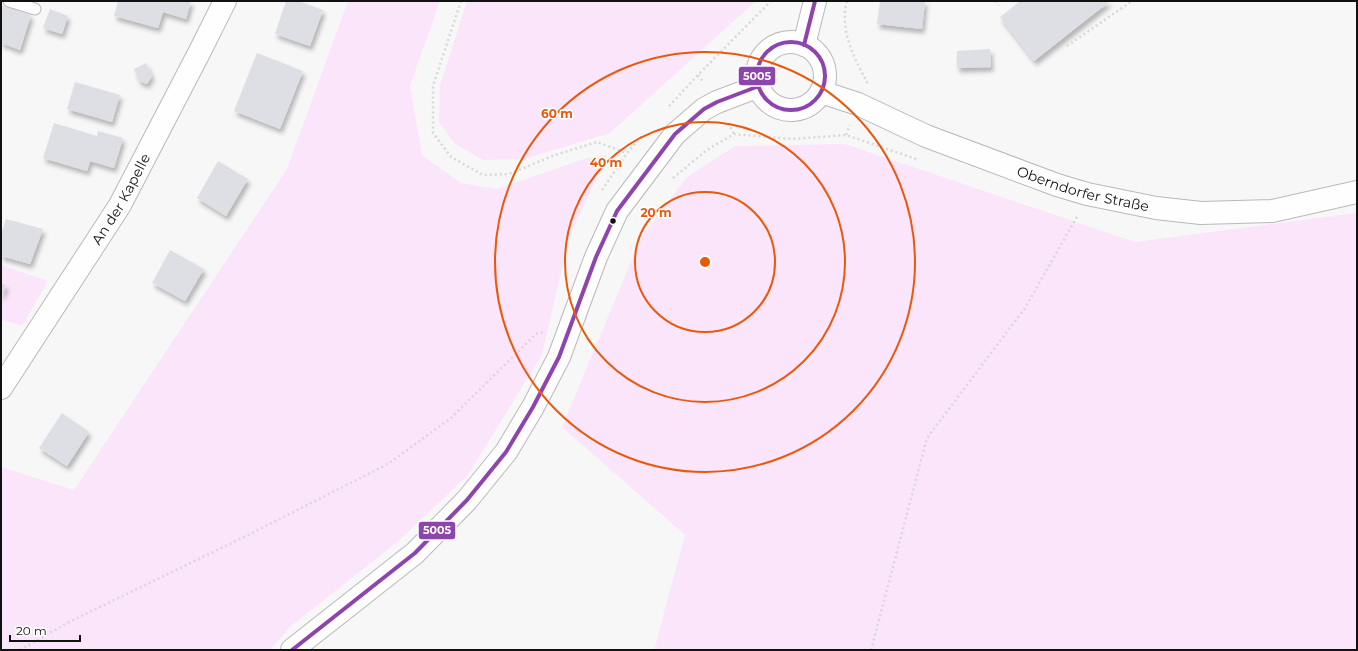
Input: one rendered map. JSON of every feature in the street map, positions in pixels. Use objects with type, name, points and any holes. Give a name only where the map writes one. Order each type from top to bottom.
[{"type":"street","name":"An der Kapelle","points":[[1,388],[120,205],[225,1]]},
{"type":"street","points":[[804,45],[815,1]]},
{"type":"street","points":[[794,42],[804,45],[814,51],[821,60],[825,70],[825,82],[821,92],[814,101],[804,107],[794,110],[782,109],[772,104],[764,96],[759,86],[758,75],[760,64],[765,55],[773,48],[783,43],[794,42]]},
{"type":"street","points":[[292,650],[415,553],[467,500],[506,452],[533,408],[550,376],[559,357],[596,257],[617,211],[675,134],[704,109],[717,102],[759,86]]},
{"type":"street","name":"Oberndorfer Straße","points":[[821,92],[858,104],[926,136],[1057,185],[1087,194],[1156,208],[1201,213],[1272,210],[1357,192]]},
{"type":"lane","points":[[9,1],[35,10]]},
{"type":"path","points":[[461,1],[433,86],[433,133],[451,157],[483,175],[509,174],[555,155],[597,142],[627,153]]},
{"type":"path","points":[[698,75],[771,1]]},
{"type":"path","points":[[846,135],[867,82],[857,62],[844,27],[846,5],[848,1]]},
{"type":"path","points":[[995,1],[999,5]]},
{"type":"path","points":[[1067,46],[1132,1]]},
{"type":"path","points":[[841,3],[846,5]]},
{"type":"path","points":[[668,182],[707,150],[734,134]]},
{"type":"path","points":[[871,650],[927,438],[1025,308],[1080,211]]},
{"type":"path","points":[[20,650],[71,621],[242,538],[388,464],[451,418],[536,334],[549,332]]},
{"type":"shaded area","points":[[348,1],[440,1],[410,86],[422,155],[461,183],[497,189],[587,158],[607,155],[569,238],[542,355],[467,476],[396,543],[290,627],[270,650],[1,650],[1,467],[74,490],[287,169]]},
{"type":"shaded area","points":[[467,1],[756,1],[610,133],[524,159],[483,160],[454,143],[439,122],[440,86]]},
{"type":"shaded area","points":[[845,144],[1135,242],[1357,213],[1357,650],[654,650],[685,535],[562,427],[641,238],[687,177],[735,146]]},
{"type":"shaded area","points":[[1,265],[48,281],[22,326],[1,319]]},
{"type":"building","points":[[118,1],[191,1],[186,19],[163,12],[158,28],[114,16]]},
{"type":"building","points":[[286,1],[298,1],[323,10],[310,46],[275,34]]},
{"type":"building","points":[[880,1],[925,1],[922,29],[877,24]]},
{"type":"building","points":[[1020,1],[1110,1],[1034,61],[1000,17]]},
{"type":"building","points":[[1,5],[31,15],[20,50],[1,43]]},
{"type":"building","points":[[50,9],[68,16],[62,34],[43,28]]},
{"type":"building","points":[[990,49],[991,67],[957,68],[957,51]]},
{"type":"building","points":[[257,53],[303,71],[280,129],[234,111]]},
{"type":"building","points":[[146,63],[152,76],[147,84],[139,81],[134,69]]},
{"type":"building","points":[[75,82],[120,95],[112,122],[67,109]]},
{"type":"building","points":[[54,123],[97,136],[98,131],[123,138],[114,168],[90,161],[87,171],[43,158]]},
{"type":"building","points":[[218,161],[248,179],[226,216],[197,198]]},
{"type":"building","points":[[6,219],[43,229],[30,264],[1,256],[1,235]]},
{"type":"building","points":[[170,250],[204,269],[185,301],[152,283]]},
{"type":"building","points":[[1,283],[6,285],[1,298]]},
{"type":"building","points":[[62,413],[89,432],[67,466],[39,448]]},
{"type":"transit line","name":"5005","points":[[804,45],[815,1]]},
{"type":"transit line","name":"5005","points":[[791,42],[804,45],[815,52],[822,63],[825,76],[822,89],[815,100],[804,107],[791,110],[778,107],[767,100],[760,89],[757,76],[760,63],[767,52],[778,45],[791,42]]},
{"type":"transit line","name":"5005","points":[[292,650],[415,553],[467,500],[506,452],[533,407],[559,357],[596,257],[617,211],[675,134],[704,109],[717,102],[759,86]]}]
